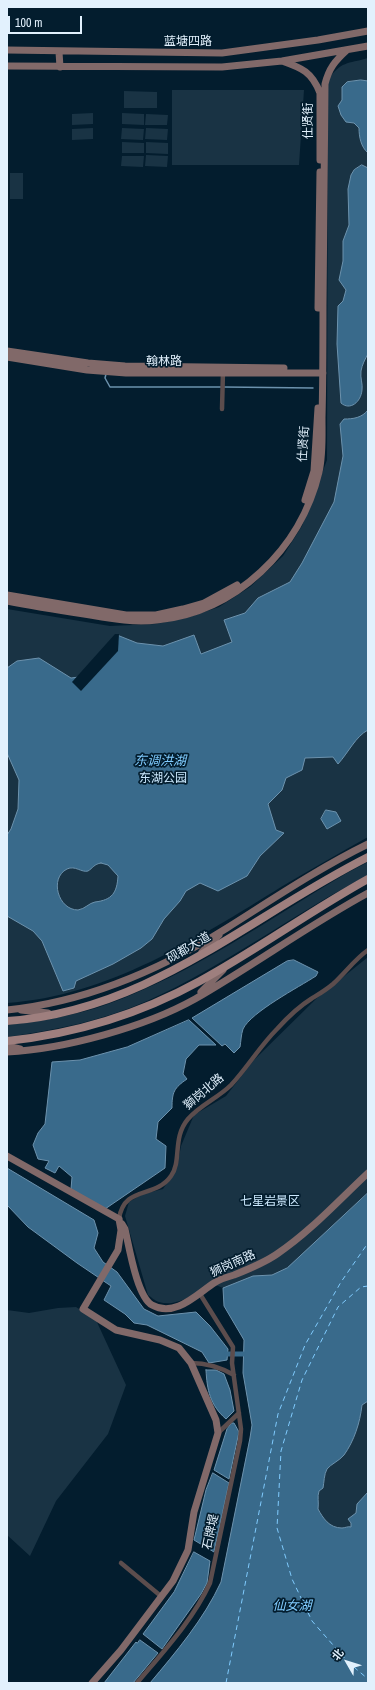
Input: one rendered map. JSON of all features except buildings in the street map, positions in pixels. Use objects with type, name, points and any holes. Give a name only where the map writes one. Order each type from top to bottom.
[{"type":"main road","name":"砚都大道","points":[[7,1022],[54,1014],[89,1005],[131,991],[193,961],[329,878],[368,857]]},
{"type":"main road","points":[[7,1041],[77,1029],[120,1017],[178,992],[227,966],[324,904],[368,879]]},
{"type":"street","name":"蓝塘四路","points":[[7,50],[59,52],[222,53],[311,41],[368,31]]},
{"type":"street","name":"蓝塘四路","points":[[7,66],[222,67],[282,61],[368,46]]},
{"type":"street","points":[[7,601],[125,621],[157,620],[184,615],[207,607],[228,596],[251,581],[268,566],[286,546],[300,522],[311,498],[319,471],[321,452],[325,84],[328,72],[334,62],[347,50]]},
{"type":"street","points":[[59,52],[60,67]]},
{"type":"street","points":[[222,53],[222,67]]},
{"type":"street","name":"仕贤街","points":[[7,595],[126,614],[156,615],[183,610],[204,603],[226,592],[249,577],[282,543],[296,521],[306,497],[314,471],[321,371],[318,290],[320,94],[310,75],[300,67],[282,61]]},
{"type":"street","name":"翰林路","points":[[7,351],[88,363],[125,366],[223,370],[321,371]]},
{"type":"street","name":"翰林路","points":[[7,357],[87,370],[126,373],[223,370]]},
{"type":"street","points":[[222,409],[223,370]]},
{"type":"street","points":[[10,1009],[51,1003],[83,995],[108,987],[161,964],[227,928],[311,875],[368,844]]},
{"type":"street","points":[[7,1052],[26,1051],[113,1032],[194,999],[368,892]]},
{"type":"street","points":[[193,961],[227,928]]},
{"type":"street","name":"獅岗北路","points":[[119,1219],[123,1204],[127,1200],[142,1192],[159,1188],[172,1175],[175,1167],[180,1134],[188,1119],[231,1085],[263,1044],[288,1018],[311,999],[333,984],[368,950]]},
{"type":"street","points":[[194,999],[227,966]]},
{"type":"street","points":[[10,1009],[54,1014]]},
{"type":"street","points":[[7,1046],[26,1051]]},
{"type":"street","points":[[7,1156],[119,1219],[121,1230],[118,1250],[112,1263],[83,1309],[116,1330],[172,1344],[179,1348],[191,1363],[216,1420],[218,1433],[194,1512],[188,1550],[173,1581],[162,1597],[92,1683]]},
{"type":"street","name":"狮岗南路","points":[[119,1219],[125,1230],[142,1295],[147,1302],[158,1308],[174,1307],[188,1302],[215,1282],[261,1264],[278,1254],[323,1216],[368,1173]]},
{"type":"street","name":"石牌堤","points":[[137,1683],[178,1633],[206,1592],[210,1583],[240,1441],[241,1429],[232,1364],[234,1347],[200,1294]]},
{"type":"street","points":[[191,1363],[206,1363],[222,1368],[234,1375]]},
{"type":"street","points":[[218,1433],[239,1412]]},
{"type":"street","points":[[121,1563],[162,1597]]},
{"type":"green space","name":"东调洪湖","points":[[368,58],[368,837],[184,945],[150,962],[116,977],[81,989],[44,998],[7,1003],[7,609],[110,626],[156,624],[189,617],[219,607],[250,587],[283,556],[302,526],[327,460],[328,80],[341,66]]},
{"type":"green space","points":[[172,90],[304,90],[299,165],[172,165]]},
{"type":"green space","points":[[124,91],[157,92],[157,108],[124,108]]},
{"type":"green space","points":[[93,113],[93,124],[72,125],[72,114]]},
{"type":"green space","points":[[122,113],[144,114],[144,125],[122,124]]},
{"type":"green space","points":[[146,114],[168,115],[167,125],[145,125]]},
{"type":"green space","points":[[93,128],[93,139],[72,140],[72,129]]},
{"type":"green space","points":[[122,128],[144,129],[143,140],[121,139]]},
{"type":"green space","points":[[146,128],[168,129],[167,140],[145,139]]},
{"type":"green space","points":[[122,142],[144,143],[144,153],[122,153]]},
{"type":"green space","points":[[146,142],[168,143],[168,154],[146,153]]},
{"type":"green space","points":[[146,155],[168,156],[167,167],[145,166]]},
{"type":"green space","points":[[122,156],[144,156],[143,167],[121,166]]},
{"type":"green space","points":[[10,173],[23,173],[23,199],[10,199]]},
{"type":"green space","points":[[368,862],[368,875],[176,987],[147,1001],[113,1014],[61,1028],[7,1037],[7,1025],[58,1018],[83,1012],[108,1004],[171,977],[201,961],[347,873]]},
{"type":"green space","name":"七星岩景区","points":[[368,957],[368,1683],[150,1683],[198,1622],[221,1582],[252,1425],[243,1373],[244,1340],[224,1306],[223,1288],[211,1283],[193,1295],[173,1303],[159,1302],[148,1295],[125,1216],[129,1202],[143,1194],[163,1189],[177,1168],[181,1146],[194,1115],[226,1096],[254,1060],[316,999]]},
{"type":"green space","points":[[76,1307],[96,1320],[126,1385],[108,1434],[56,1501],[30,1556],[7,1535],[7,1310],[29,1313],[58,1308]]},
{"type":"water","points":[[361,80],[368,81],[368,153],[361,142],[359,128],[354,123],[346,122],[341,115],[338,106],[342,100],[342,87],[347,82]]},
{"type":"water","points":[[362,165],[368,168],[368,354],[361,371],[362,388],[360,398],[351,406],[348,406],[341,403],[337,344],[338,306],[343,301],[346,290],[339,280],[343,261],[343,241],[349,225],[348,189],[351,175],[354,170]]},
{"type":"water","name":"东调洪湖","points":[[368,410],[368,730],[356,740],[338,764],[333,757],[305,758],[302,770],[286,778],[282,790],[268,804],[276,830],[284,833],[260,856],[247,876],[218,891],[200,883],[186,891],[180,901],[164,919],[152,939],[141,948],[113,964],[76,981],[74,988],[63,991],[42,941],[33,931],[7,916],[7,835],[11,829],[18,809],[19,780],[7,753],[7,668],[17,661],[39,658],[71,678],[79,677],[117,635],[137,643],[163,646],[194,635],[201,654],[232,642],[224,620],[245,613],[258,598],[290,582],[302,563],[334,502],[343,456],[340,424],[344,419],[357,418]],"holes":[[[101,863],[108,865],[118,876],[115,891],[112,895],[106,899],[78,910],[71,909],[65,905],[58,893],[57,886],[61,873],[70,868],[88,871],[95,865]]]},
{"type":"water","points":[[326,810],[336,812],[341,821],[327,829],[321,819]]},
{"type":"water","points":[[294,960],[318,972],[316,976],[276,1000],[255,1015],[243,1029],[240,1047],[234,1053],[225,1044],[222,1046],[192,1018],[287,961]]},
{"type":"water","points":[[189,1020],[216,1045],[199,1045],[186,1059],[183,1074],[187,1079],[179,1085],[173,1094],[172,1108],[158,1122],[156,1139],[166,1146],[165,1168],[105,1209],[71,1189],[72,1177],[59,1166],[55,1173],[45,1168],[49,1161],[38,1159],[33,1145],[38,1133],[45,1124],[52,1062],[80,1060],[127,1047]]},
{"type":"water","points":[[7,1168],[94,1220],[98,1233],[94,1248],[103,1262],[117,1272],[144,1309],[158,1316],[196,1312],[210,1326],[228,1349],[227,1360],[209,1363],[202,1352],[147,1325],[134,1323],[125,1314],[104,1300],[111,1286],[28,1227],[7,1205]]},
{"type":"water","name":"仙女湖","points":[[368,1193],[368,1401],[362,1405],[356,1432],[348,1450],[326,1471],[323,1488],[318,1493],[318,1509],[324,1519],[333,1526],[337,1528],[351,1527],[351,1523],[348,1519],[356,1513],[357,1504],[368,1492],[368,1683],[150,1683],[198,1622],[221,1582],[250,1438],[252,1425],[243,1373],[244,1340],[224,1306],[223,1288],[253,1276],[272,1275],[287,1268]]},
{"type":"water","points":[[206,1370],[216,1370],[224,1374],[230,1390],[234,1411],[226,1419],[216,1408],[210,1397]]},
{"type":"water","points":[[232,1423],[234,1423],[239,1432],[229,1479],[214,1470],[227,1429]]},
{"type":"water","points":[[213,1473],[229,1483],[214,1552],[194,1540],[206,1490]]},
{"type":"water","points":[[194,1552],[210,1561],[207,1583],[201,1594],[162,1649],[143,1634],[174,1592]]},
{"type":"water","points":[[140,1640],[158,1653],[133,1683],[104,1683],[136,1642],[137,1643]]},
{"type":"pier","points":[[115,634],[119,634],[118,651],[81,691],[72,682]]},
{"type":"waterway","points":[[106,374],[105,378],[110,387],[221,387]]},
{"type":"waterway","points":[[224,387],[313,388]]},
{"type":"waterway","points":[[227,1354],[243,1354]]},
{"type":"ferry route","points":[[226,1683],[278,1414],[305,1345],[341,1282],[368,1243]]},
{"type":"ferry route","points":[[368,1286],[361,1287],[338,1307],[302,1380],[281,1451],[277,1528],[292,1579],[312,1621],[348,1662],[368,1679]]},
{"type":"park label","name":"东湖公园","points":[[163,779]]}]
